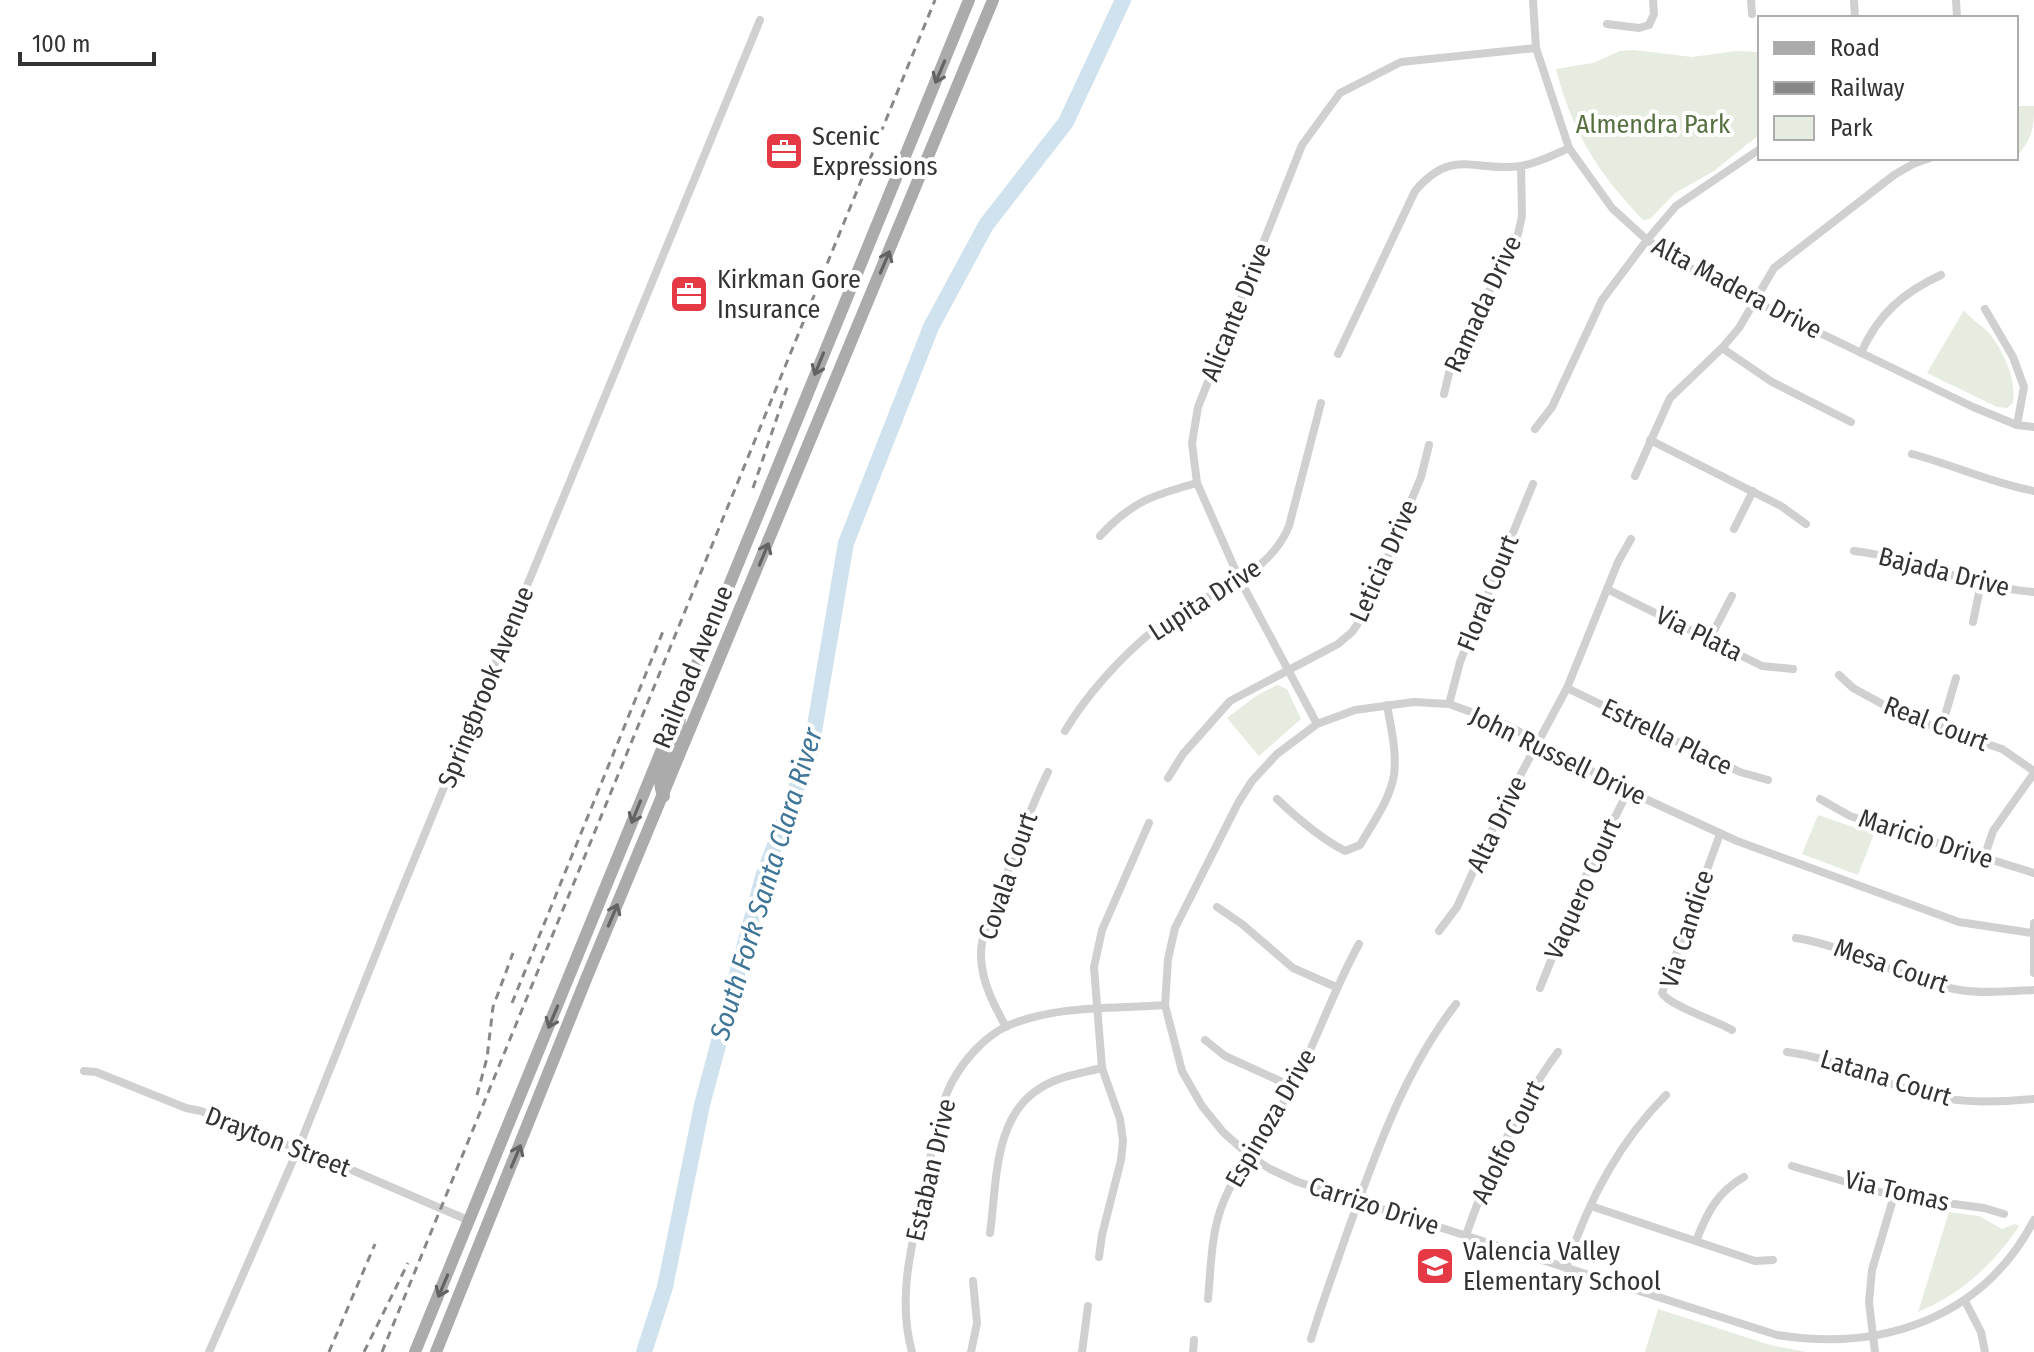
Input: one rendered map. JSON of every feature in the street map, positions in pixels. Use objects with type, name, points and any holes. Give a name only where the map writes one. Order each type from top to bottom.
[{"type":"main road","name":"Railroad Avenue","points":[[415,1352],[969,0]]},
{"type":"main road","name":"Railroad Avenue","points":[[436,1352],[586,979],[993,0]]},
{"type":"main road","points":[[664,796],[659,788],[660,777],[681,727],[682,717],[678,707]]},
{"type":"street","name":"Alta Madera Drive","points":[[1533,0],[1536,48],[1569,148],[1612,208],[1647,240],[1691,268],[1861,353],[1973,407],[2017,425],[2034,427]]},
{"type":"street","points":[[1607,24],[1639,28],[1649,25],[1654,14],[1653,0]]},
{"type":"street","points":[[1751,0],[1752,14]]},
{"type":"street","name":"Springbrook Avenue","points":[[209,1352],[298,1149],[760,20]]},
{"type":"street","name":"Alicante Drive","points":[[1317,724],[1239,578],[1197,483],[1192,443],[1198,407],[1302,145],[1340,93],[1401,62],[1536,48]]},
{"type":"street","points":[[1338,354],[1415,191],[1425,178],[1441,168],[1458,163],[1521,166],[1569,148]]},
{"type":"street","points":[[1535,429],[1552,407],[1602,300],[1647,240],[1676,206],[1758,150]]},
{"type":"street","points":[[1635,476],[1670,398],[1722,348],[1756,302],[1774,268],[1894,175],[1924,160]]},
{"type":"street","name":"Ramada Drive","points":[[1444,394],[1450,369],[1518,234],[1522,216],[1521,166]]},
{"type":"street","points":[[1861,353],[1890,306],[1917,286],[1941,275]]},
{"type":"street","points":[[1985,309],[2013,357],[2024,387],[2017,425]]},
{"type":"street","points":[[1722,348],[1763,377],[1851,422]]},
{"type":"street","name":"Lupita Drive","points":[[1065,731],[1075,714],[1128,654],[1156,629],[1271,557],[1282,544],[1321,403]]},
{"type":"street","points":[[1650,440],[1781,506],[1806,524]]},
{"type":"street","name":"Leticia Drive","points":[[1168,778],[1183,754],[1230,701],[1338,644],[1352,632],[1363,616],[1421,477],[1429,445]]},
{"type":"street","points":[[1912,454],[1940,461],[2005,486],[2034,491]]},
{"type":"street","points":[[1100,536],[1119,515],[1152,495],[1197,483]]},
{"type":"street","name":"Floral Court","points":[[1449,704],[1460,662],[1533,484]]},
{"type":"street","points":[[1734,529],[1753,491]]},
{"type":"street","name":"Alta Drive","points":[[1439,931],[1457,907],[1499,815],[1567,688],[1631,539]]},
{"type":"street","name":"Bajada Drive","points":[[1854,551],[1881,554],[1981,583],[2034,592]]},
{"type":"street","points":[[1973,622],[1981,583]]},
{"type":"street","name":"Via Plata","points":[[1607,589],[1762,666],[1793,669]]},
{"type":"street","points":[[1709,640],[1732,596]]},
{"type":"street","name":"Real Court","points":[[1839,675],[1853,688],[1906,717],[2002,749],[2034,772]]},
{"type":"street","points":[[1941,729],[1956,678]]},
{"type":"street","name":"Estrella Place","points":[[1567,688],[1740,772],[1768,780]]},
{"type":"street","name":"John Russell Drive","points":[[1175,928],[1219,837],[1252,781],[1277,754],[1317,724],[1355,710],[1414,702],[1449,704],[1507,725],[1628,791],[1720,834],[1933,914],[1959,922],[2032,933]]},
{"type":"street","points":[[1277,799],[1296,817],[1345,851],[1360,845],[1394,777],[1395,752],[1387,705]]},
{"type":"street","name":"Covala Court","points":[[1006,1027],[991,999],[981,955],[986,930],[1036,796],[1048,772]]},
{"type":"street","points":[[1984,858],[1993,831],[2034,772]]},
{"type":"street","name":"Vaquero Court","points":[[1540,988],[1580,888],[1628,791]]},
{"type":"street","name":"Maricio Drive","points":[[1820,799],[1850,816],[2034,873]]},
{"type":"street","points":[[1099,1257],[1123,1141],[1120,1119],[1102,1068],[1094,967],[1102,930],[1149,823]]},
{"type":"street","name":"Via Candice","points":[[1720,834],[1662,993],[1673,1004],[1710,1017],[1732,1030]]},
{"type":"street","points":[[1217,907],[1293,968],[1336,987]]},
{"type":"street","points":[[2034,923],[2034,973]]},
{"type":"street","name":"Carrizo Drive","points":[[1175,928],[1168,959],[1165,1005],[1182,1071],[1195,1094],[1223,1132],[1250,1156],[1283,1176],[1358,1202],[1777,1335],[1821,1341],[1874,1338],[1916,1326],[1965,1301],[2000,1267],[2033,1225]]},
{"type":"street","name":"Mesa Court","points":[[1796,938],[1823,942],[1939,985],[1961,990],[2034,990]]},
{"type":"street","name":"Espinoza Drive","points":[[1208,1299],[1216,1225],[1223,1201],[1293,1087],[1336,987],[1359,944]]},
{"type":"street","points":[[1311,1339],[1358,1202],[1396,1108],[1438,1028],[1456,1004]]},
{"type":"street","name":"Estaban Drive","points":[[912,1352],[905,1316],[906,1282],[945,1097],[963,1064],[978,1047],[1006,1027],[1048,1013],[1165,1005]]},
{"type":"street","points":[[1205,1040],[1225,1056],[1293,1087]]},
{"type":"street","name":"Adolfo Court","points":[[1466,1235],[1476,1205],[1538,1078],[1558,1052]]},
{"type":"street","name":"Latana Court","points":[[1787,1052],[1816,1056],[1900,1087],[1942,1098],[1990,1102],[2034,1099]]},
{"type":"street","points":[[990,1233],[1003,1138],[1009,1121],[1023,1101],[1043,1086],[1064,1077],[1102,1068]]},
{"type":"street","name":"Drayton Street","points":[[84,1071],[96,1072],[298,1149],[470,1221]]},
{"type":"street","points":[[1566,1268],[1577,1235],[1627,1139],[1666,1095]]},
{"type":"street","name":"Via Tomas","points":[[1792,1166],[1894,1196],[1984,1208],[2004,1214]]},
{"type":"street","points":[[1696,1241],[1711,1206],[1720,1194],[1744,1177]]},
{"type":"street","points":[[1875,1352],[1869,1302],[1872,1270],[1894,1196]]},
{"type":"street","points":[[1591,1206],[1755,1261],[1773,1260]]},
{"type":"street","points":[[971,1352],[977,1323],[973,1281]]},
{"type":"street","points":[[1965,1301],[1981,1332],[1985,1352]]},
{"type":"street","points":[[1082,1352],[1088,1306]]},
{"type":"street","points":[[1193,1352],[1194,1340]]},
{"type":"green space","name":"Almendra Park","points":[[1620,51],[1692,57],[1736,51],[1758,52],[1758,136],[1714,171],[1675,193],[1650,219],[1643,220],[1600,168],[1570,113],[1556,69],[1593,63]]},
{"type":"green space","points":[[2018,106],[2034,106],[2030,136],[2018,154]]},
{"type":"green space","points":[[1964,310],[1988,332],[2004,356],[2014,394],[2013,403],[2007,408],[1997,407],[1927,373]]},
{"type":"green space","points":[[1277,685],[1287,689],[1301,719],[1259,756],[1227,718]]},
{"type":"green space","points":[[1818,815],[1874,834],[1858,875],[1802,854]]},
{"type":"green space","points":[[1949,1212],[1979,1216],[2002,1229],[2015,1224],[2019,1226],[1999,1253],[1975,1277],[1948,1297],[1918,1312]]},
{"type":"green space","points":[[1658,1309],[1770,1345],[1806,1352],[1645,1352]]},
{"type":"waterway","name":"South Fork Santa Clara River","points":[[644,1352],[665,1287],[702,1105],[763,877],[811,749],[846,543],[931,327],[986,225],[1066,122],[1123,0]]},
{"type":"railway","points":[[382,1352],[935,0]]},
{"type":"railway","points":[[753,488],[788,385]]},
{"type":"railway","points":[[512,1003],[664,629]]},
{"type":"railway","points":[[477,1095],[487,1058],[493,1007],[513,953]]},
{"type":"railway","points":[[329,1352],[375,1244]]},
{"type":"railway","points":[[364,1352],[408,1263]]},
{"type":"place","name":"Scenic Expressions","points":[[784,151]]},
{"type":"place","name":"Kirkman Gore Insurance","points":[[689,294]]},
{"type":"place","name":"Valencia Valley Elementary School","points":[[1435,1266]]}]
